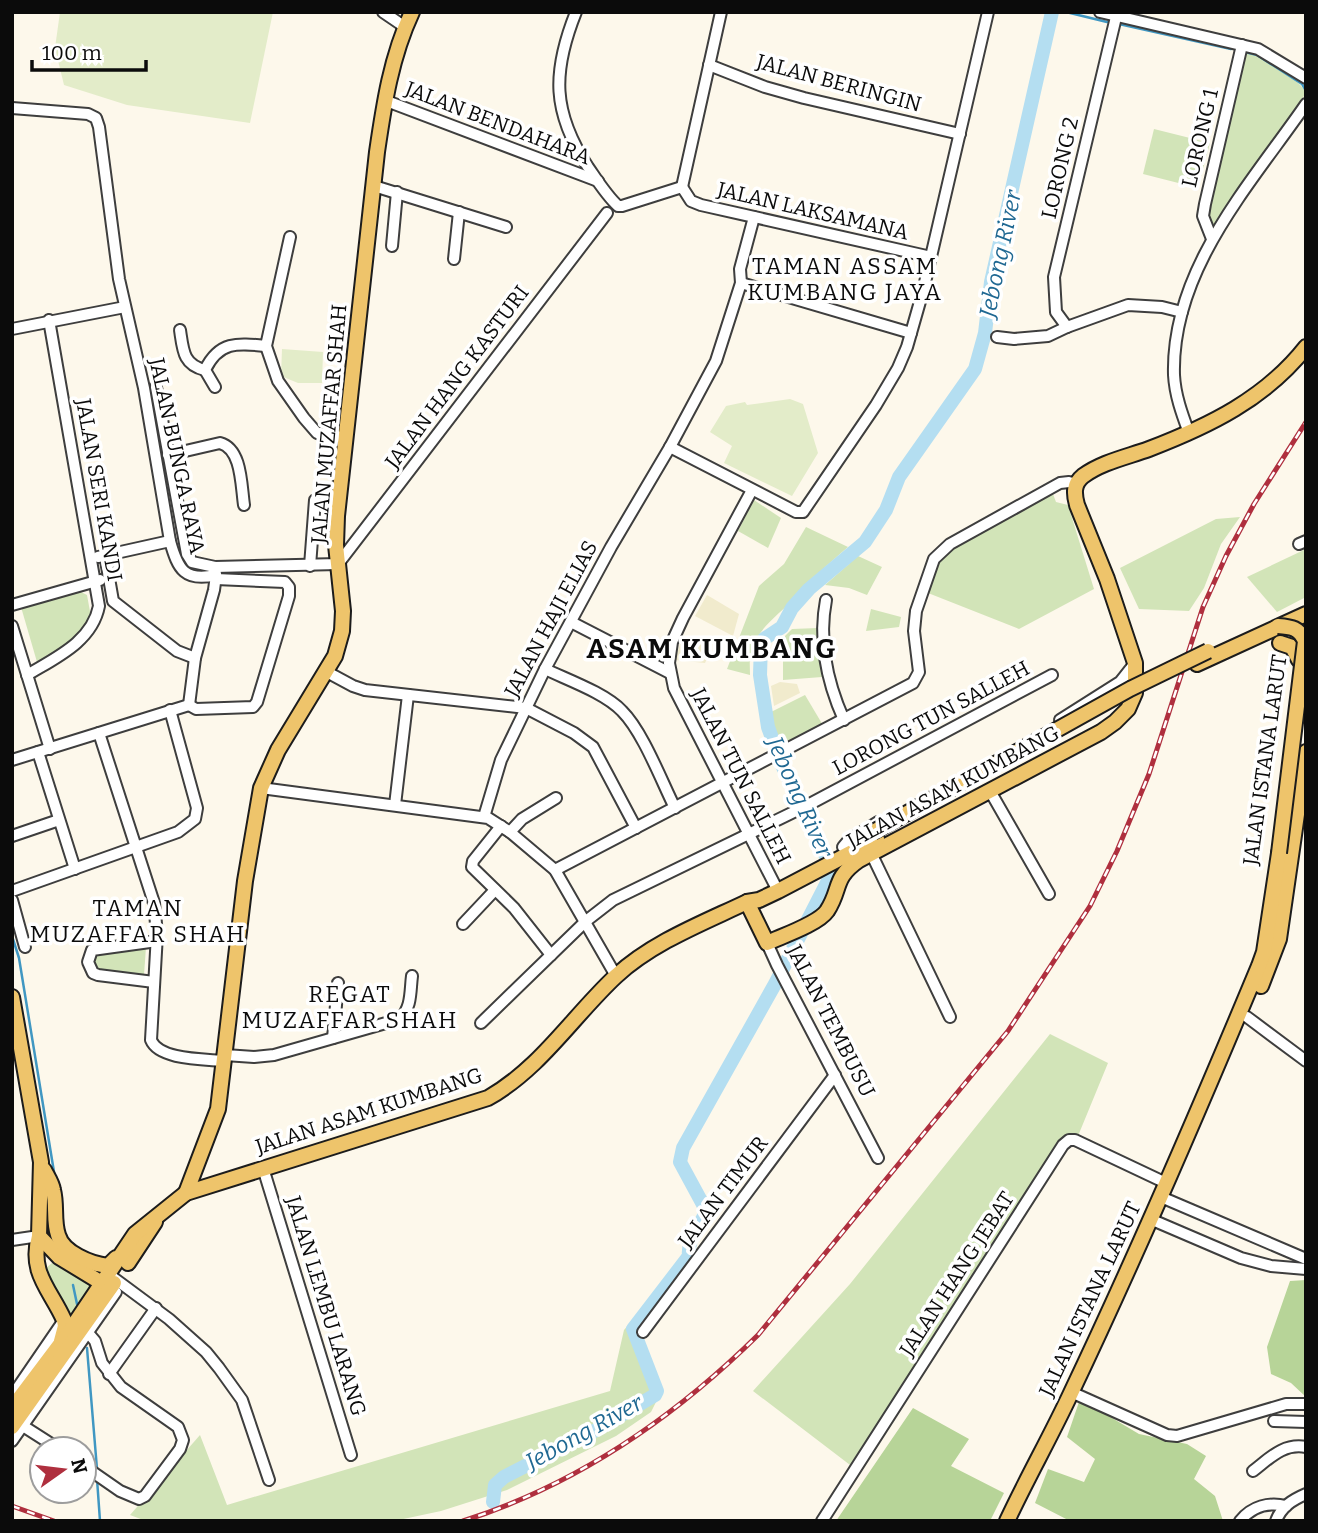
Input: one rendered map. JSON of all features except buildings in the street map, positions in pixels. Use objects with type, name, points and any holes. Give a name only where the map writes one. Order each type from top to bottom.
[{"type":"main road","name":"JALAN MUZAFFAR SHAH","points":[[186,1193],[216,1117],[245,881],[261,788],[278,750],[335,656],[342,631],[337,516],[374,186],[384,100],[399,42],[412,12]]},
{"type":"main road","points":[[1135,663],[1107,579],[1077,505],[1074,494],[1076,484],[1096,469],[1218,420],[1256,396],[1293,363],[1306,347]]},
{"type":"main road","name":"JALAN ASAM KUMBANG","points":[[875,835],[1130,689],[1306,605]]},
{"type":"main road","name":"JALAN ASAM KUMBANG","points":[[111,1284],[135,1234],[186,1193],[488,1098],[510,1084],[549,1049],[616,976],[656,948],[821,864],[1197,663],[1306,614]]},
{"type":"main road","name":"JALAN ISTANA LARUT","points":[[1266,928],[1279,853],[1305,641],[1293,627],[1278,626]]},
{"type":"main road","name":"JALAN ISTANA LARUT","points":[[1007,1521],[1071,1392],[1150,1219],[1207,1093],[1259,967],[1264,952],[1266,895],[1299,660],[1306,636]]},
{"type":"main road","points":[[1280,643],[1292,647],[1299,660]]},
{"type":"main road","name":"JALAN ASAM KUMBANG","points":[[767,943],[819,918],[828,909],[844,872],[871,853],[1101,732],[1115,722],[1128,709],[1135,694],[1135,663]]},
{"type":"main road","name":"JALAN ISTANA LARUT","points":[[1207,1093],[1247,1017],[1279,939],[1306,751]]},
{"type":"main road","name":"JALAN TEMBUSU","points":[[747,902],[767,943]]},
{"type":"main road","points":[[12,997],[41,1162],[36,1256],[38,1271],[75,1330]]},
{"type":"main road","points":[[41,1162],[53,1190],[57,1232],[65,1251],[93,1263],[108,1266],[126,1250]]},
{"type":"main road","name":"JALAN ASAM KUMBANG","points":[[18,1419],[51,1358],[111,1284],[159,1215]]},
{"type":"main road","points":[[39,1236],[111,1284]]},
{"type":"main road","points":[[42,1280],[47,1262],[65,1251]]},
{"type":"main road","name":"JALAN ASAM KUMBANG","points":[[18,1419],[75,1330]]},
{"type":"street","points":[[383,12],[405,27]]},
{"type":"street","points":[[576,12],[561,57],[558,91],[566,128],[598,181],[610,197],[622,206]]},
{"type":"street","points":[[607,213],[682,187],[721,12]]},
{"type":"street","points":[[670,447],[796,512],[803,512],[892,378],[911,333],[988,12]]},
{"type":"street","points":[[1100,12],[1263,51],[1306,78]]},
{"type":"street","name":"LORONG 2","points":[[1067,327],[1056,312],[1054,277],[1116,17]]},
{"type":"street","name":"LORONG 1","points":[[1212,239],[1203,216],[1242,45]]},
{"type":"street","name":"JALAN BERINGIN","points":[[709,65],[765,87],[804,98],[960,134]]},
{"type":"street","name":"JALAN BENDAHARA","points":[[384,100],[598,181]]},
{"type":"street","points":[[1189,433],[1174,375],[1182,312],[1191,286],[1212,239],[1306,104]]},
{"type":"street","name":"JALAN BUNGA RAYA","points":[[12,108],[88,114],[96,118],[125,307],[144,388],[175,560],[185,572],[201,578],[216,574],[338,564]]},
{"type":"street","points":[[374,186],[506,227]]},
{"type":"street","name":"JALAN LAKSAMANA","points":[[682,187],[691,201],[701,205],[931,257]]},
{"type":"street","points":[[392,246],[397,192]]},
{"type":"street","points":[[607,213],[610,197]]},
{"type":"street","points":[[454,259],[459,212]]},
{"type":"street","name":"JALAN HANG KASTURI","points":[[338,564],[607,213]]},
{"type":"street","name":"JALAN HAJI ELIAS","points":[[484,817],[501,760],[545,669],[716,361],[741,284],[740,269],[754,217]]},
{"type":"street","points":[[290,237],[266,346],[278,381],[317,433],[346,438]]},
{"type":"street","points":[[741,284],[911,333]]},
{"type":"street","points":[[997,337],[1031,339],[1048,336],[1128,305],[1161,307],[1182,312]]},
{"type":"street","points":[[12,329],[125,307]]},
{"type":"street","name":"JALAN SERI KANDI","points":[[27,675],[70,649],[90,628],[99,606],[49,320]]},
{"type":"street","points":[[180,330],[188,362],[193,368],[205,370]]},
{"type":"street","points":[[205,370],[209,360],[220,348],[231,345],[266,346]]},
{"type":"street","points":[[205,370],[215,387]]},
{"type":"street","name":"JALAN BUNGA RAYA","points":[[156,387],[187,554],[192,562],[216,574]]},
{"type":"street","points":[[168,455],[220,443],[226,444],[233,450],[244,505]]},
{"type":"street","points":[[555,870],[901,690],[915,680],[919,672],[914,631],[916,611],[936,555],[950,544],[1060,483],[1076,484]]},
{"type":"street","name":"JALAN TUN SALLEH","points":[[752,490],[672,642],[670,673],[674,688],[777,887]]},
{"type":"street","points":[[310,566],[314,500]]},
{"type":"street","points":[[92,559],[170,541]]},
{"type":"street","points":[[104,555],[111,595],[118,606],[177,652],[195,658]]},
{"type":"street","points":[[12,760],[189,705],[196,709],[253,707],[257,702],[289,596],[289,587],[285,582],[216,574],[195,658],[189,705]]},
{"type":"street","points":[[12,605],[109,578]]},
{"type":"street","points":[[826,600],[823,626],[825,658],[832,690],[844,720]]},
{"type":"street","points":[[571,622],[670,673]]},
{"type":"street","points":[[12,626],[50,749]]},
{"type":"street","name":"JALAN ASAM KUMBANG","points":[[838,853],[848,841],[874,824],[1067,716],[1120,682],[1135,663]]},
{"type":"street","points":[[545,669],[607,699],[624,712],[675,808]]},
{"type":"street","points":[[327,671],[353,686],[526,708],[581,736],[590,744],[636,828]]},
{"type":"street","name":"LORONG TUN SALLEH","points":[[481,1023],[586,921],[629,890],[800,808],[1052,675]]},
{"type":"street","points":[[395,805],[408,695]]},
{"type":"street","points":[[12,891],[135,849],[189,825],[197,814],[197,808],[170,710]]},
{"type":"street","points":[[99,733],[154,903],[157,941],[151,1021],[151,1040],[154,1047],[164,1054],[224,1058],[274,1055],[400,1019],[409,1004],[412,976]]},
{"type":"street","points":[[38,752],[75,869]]},
{"type":"street","points":[[261,788],[484,817],[506,829],[555,870],[616,976]]},
{"type":"street","points":[[990,790],[1049,894]]},
{"type":"street","points":[[551,955],[514,908],[476,873],[472,861],[506,829],[556,799]]},
{"type":"street","points":[[12,836],[59,820]]},
{"type":"street","points":[[871,853],[950,1017]]},
{"type":"street","points":[[463,924],[495,890]]},
{"type":"street","points":[[12,900],[25,947]]},
{"type":"street","points":[[154,982],[99,975],[93,972],[88,961],[92,950],[157,941]]},
{"type":"street","name":"JALAN TEMBUSU","points":[[767,943],[878,1158]]},
{"type":"street","points":[[333,1038],[338,983]]},
{"type":"street","points":[[1247,1017],[1306,1061]]},
{"type":"street","name":"JALAN TIMUR","points":[[643,1332],[835,1075]]},
{"type":"street","name":"JALAN HANG JEBAT","points":[[822,1521],[1063,1145],[1069,1140],[1074,1140],[1163,1190],[1306,1259]]},
{"type":"street","name":"JALAN LEMBU LARANG","points":[[263,1168],[351,1455]]},
{"type":"street","points":[[1150,1219],[1241,1258],[1271,1266],[1306,1269]]},
{"type":"street","points":[[12,1240],[39,1236]]},
{"type":"street","points":[[12,1396],[75,1330],[111,1284],[156,1308],[206,1352],[242,1400],[269,1480]]},
{"type":"street","points":[[109,1374],[156,1308]]},
{"type":"street","points":[[75,1330],[95,1341],[102,1363],[121,1387],[178,1427],[183,1440],[180,1449],[145,1496],[139,1499],[131,1497],[98,1476]]},
{"type":"street","points":[[1071,1392],[1167,1436],[1177,1436],[1286,1404],[1306,1404]]},
{"type":"street","points":[[12,1441],[18,1419],[40,1435]]},
{"type":"street","points":[[1274,1421],[1306,1422]]},
{"type":"street","points":[[1253,1471],[1279,1450],[1291,1445],[1306,1447]]},
{"type":"street","points":[[1276,1521],[1280,1511],[1306,1494]]},
{"type":"street","points":[[1240,1521],[1253,1509],[1266,1504],[1286,1506]]},
{"type":"shaded area","points":[[707,595],[739,614],[733,636],[695,616]]},
{"type":"shaded area","points":[[683,635],[711,650],[705,663],[675,660]]},
{"type":"shaded area","points":[[780,682],[797,684],[800,693],[774,706],[771,686]]},
{"type":"green space","points":[[60,12],[273,12],[250,123],[127,105],[64,85],[55,48]]},
{"type":"green space","points":[[1247,52],[1271,63],[1306,93],[1218,225],[1212,225],[1208,217],[1209,211]]},
{"type":"green space","points":[[1154,129],[1210,143],[1198,188],[1143,174]]},
{"type":"green space","points":[[282,349],[323,352],[322,383],[298,383],[281,376]]},
{"type":"green space","points":[[790,399],[803,404],[818,453],[792,496],[724,463],[732,446],[710,432],[726,406]]},
{"type":"green space","points":[[1053,494],[1056,502],[1068,505],[1094,589],[1019,629],[928,593],[937,556]]},
{"type":"green space","points":[[754,500],[781,518],[768,548],[738,531]]},
{"type":"green space","points":[[1240,517],[1221,544],[1204,588],[1189,611],[1139,609],[1120,568],[1216,519]]},
{"type":"green space","points":[[806,527],[848,547],[758,636],[751,652],[750,675],[727,669],[759,586],[784,564]]},
{"type":"green space","points":[[1306,549],[1306,597],[1277,612],[1247,577]]},
{"type":"green space","points":[[858,556],[882,567],[867,595],[849,588],[825,585]]},
{"type":"green space","points":[[81,592],[87,595],[91,617],[74,639],[37,662],[21,607]]},
{"type":"green space","points":[[871,609],[901,617],[899,627],[866,631]]},
{"type":"green space","points":[[818,628],[822,677],[783,680],[783,638],[792,629]]},
{"type":"green space","points":[[805,695],[824,727],[781,751],[771,712]]},
{"type":"green space","points":[[146,947],[144,975],[141,977],[96,972],[92,954]]},
{"type":"green space","points":[[1050,1034],[1108,1063],[1078,1136],[1072,1135],[854,1468],[753,1391],[850,1284]]},
{"type":"green space","points":[[52,1263],[93,1287],[69,1321],[46,1278],[46,1268]]},
{"type":"green space","points":[[1306,1280],[1306,1397],[1291,1383],[1271,1374],[1267,1347],[1290,1281]]},
{"type":"green space","points":[[629,1324],[653,1382],[657,1400],[651,1412],[616,1436],[507,1490],[441,1511],[394,1521],[146,1521],[130,1515],[200,1435],[227,1505],[610,1391],[624,1330]]},
{"type":"green space","points":[[1080,1399],[1139,1434],[1187,1444],[1206,1456],[1194,1479],[1215,1496],[1223,1521],[1070,1521],[1035,1503],[1048,1469],[1084,1482],[1095,1459],[1067,1437]]},
{"type":"green space","points":[[913,1408],[969,1439],[951,1466],[1004,1493],[990,1521],[836,1521]]},
{"type":"waterway","name":"Jebong River","points":[[493,1502],[495,1485],[504,1477],[598,1429],[655,1395],[657,1391],[633,1329],[689,1256],[692,1237],[706,1210],[680,1162],[683,1148],[775,984],[833,871],[781,763],[768,727],[760,675],[761,644],[782,627],[792,608],[809,589],[865,542],[886,510],[899,477],[975,369],[985,333],[991,282],[1052,12]]},
{"type":"waterway","points":[[1066,12],[1107,22]]},
{"type":"waterway","points":[[1119,24],[1231,49]]},
{"type":"waterway","points":[[1245,52],[1257,55],[1302,84],[1306,91]]},
{"type":"waterway","points":[[12,936],[19,958],[55,1178]]},
{"type":"waterway","points":[[62,1219],[64,1233]]},
{"type":"waterway","points":[[73,1285],[77,1304]]},
{"type":"waterway","points":[[87,1348],[94,1435]]},
{"type":"waterway","points":[[98,1493],[100,1521]]},
{"type":"railway","points":[[463,1521],[505,1506],[584,1468],[658,1420],[726,1365],[758,1335],[1008,1031],[1090,906],[1117,851],[1149,774],[1203,607],[1254,504],[1306,422]]},
{"type":"railway","points":[[12,1506],[54,1521]]},
{"type":"district","name":"TAMAN ASSAM KUMBANG JAYA","points":[[845,279]]},
{"type":"district","name":"ASAM KUMBANG","points":[[712,648]]},
{"type":"district","name":"TAMAN MUZAFFAR SHAH","points":[[138,921]]},
{"type":"district","name":"REGAT MUZAFFAR SHAH","points":[[350,1007]]}]
